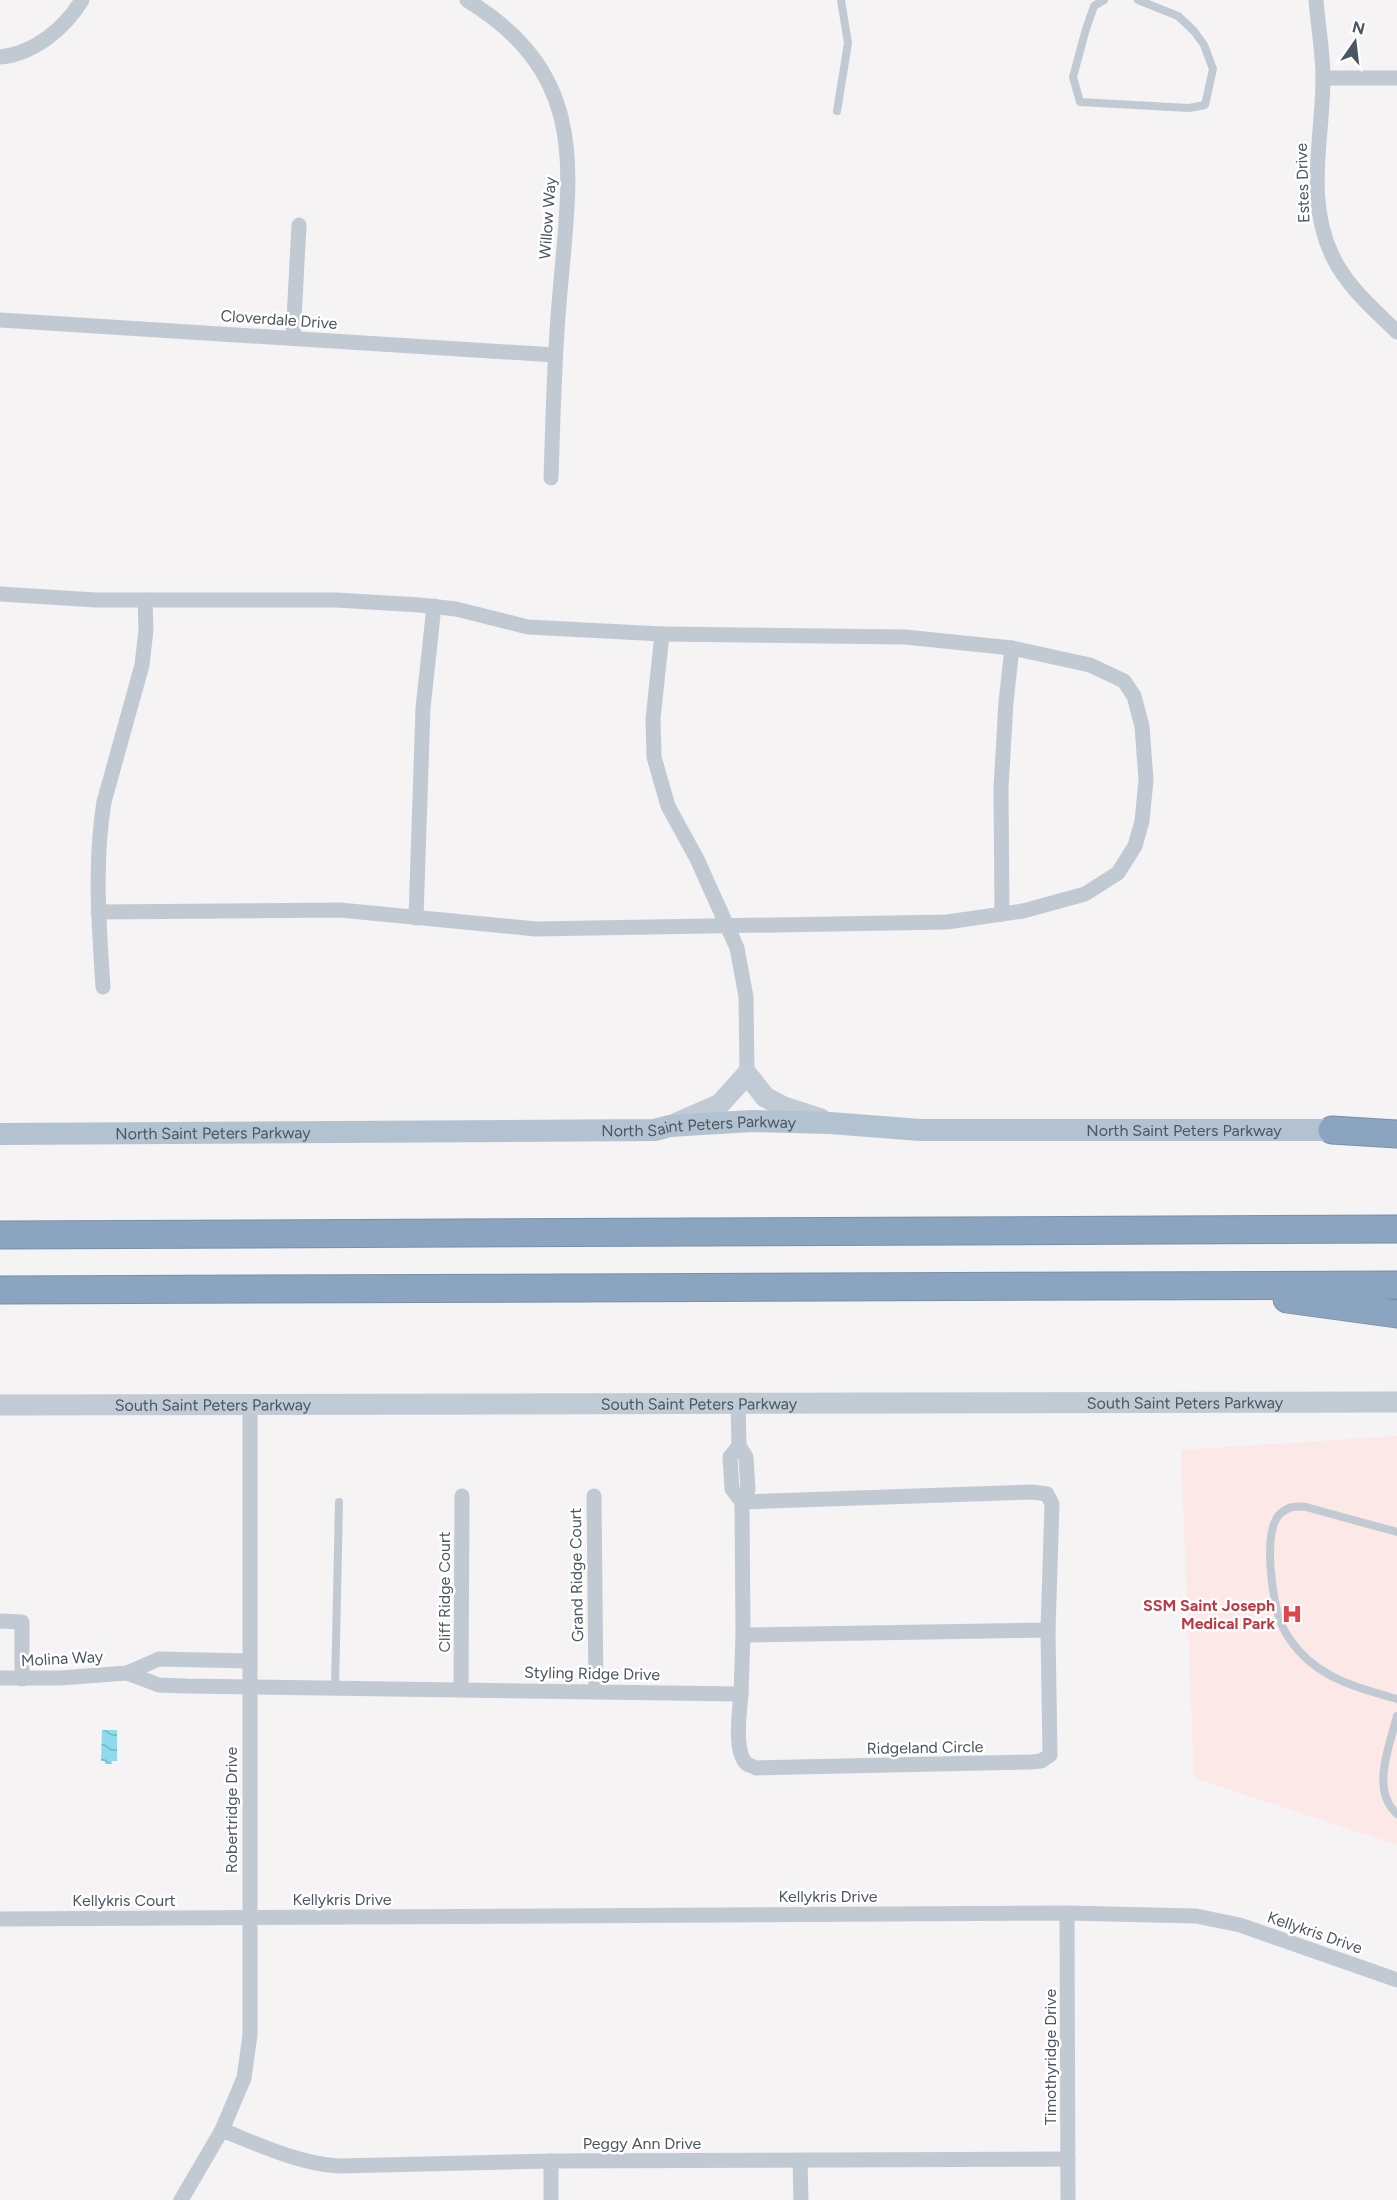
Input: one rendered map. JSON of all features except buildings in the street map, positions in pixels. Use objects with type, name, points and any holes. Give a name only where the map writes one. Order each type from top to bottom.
[{"type":"highway","points":[[1332,1130],[1397,1134]]},
{"type":"highway","points":[[0,1235],[1397,1229]]},
{"type":"highway","points":[[1200,1286],[1397,1314]]},
{"type":"highway","points":[[7,1291],[1397,1286]]},
{"type":"main road","points":[[670,1126],[720,1104],[747,1074],[765,1097],[784,1107],[830,1123]]},
{"type":"main road","name":"North Saint Peters Parkway","points":[[0,1134],[655,1130],[670,1126],[752,1121],[830,1123],[920,1130],[1332,1130],[1397,1124]]},
{"type":"main road","name":"South Saint Peters Parkway","points":[[0,1406],[1397,1402]]},
{"type":"street","points":[[0,57],[13,56],[50,36],[71,18],[82,0]]},
{"type":"street","name":"Willow Way","points":[[467,0],[491,15],[517,39],[544,72],[560,109],[568,147],[568,186],[555,355],[551,478]]},
{"type":"street","name":"Estes Drive","points":[[1316,0],[1323,78],[1316,163],[1319,222],[1332,257],[1354,289],[1397,332]]},
{"type":"street","points":[[1323,78],[1397,78]]},
{"type":"street","points":[[293,338],[299,225]]},
{"type":"street","name":"Cloverdale Drive","points":[[0,320],[555,355]]},
{"type":"street","points":[[0,594],[96,600],[336,600],[456,609],[528,627],[662,633],[905,637],[1012,648],[1090,665],[1124,681],[1134,696],[1142,726],[1146,780],[1142,820],[1135,846],[1118,873],[1085,894],[1023,911],[947,922],[536,929],[340,910],[98,912]]},
{"type":"street","points":[[103,987],[98,912],[100,826],[104,802],[142,665],[146,630],[145,600]]},
{"type":"street","points":[[416,918],[423,708],[434,606]]},
{"type":"street","points":[[662,633],[653,719],[654,757],[668,806],[697,859],[736,948],[746,996],[747,1074]]},
{"type":"street","points":[[1002,914],[1000,788],[1012,648]]},
{"type":"street","points":[[738,1403],[739,1446],[746,1457],[748,1490],[742,1502],[741,1694]]},
{"type":"street","name":"Robertridge Drive","points":[[182,2200],[222,2130],[244,2078],[250,2035],[249,1405]]},
{"type":"street","name":"Ridgeland Circle","points":[[741,1694],[739,1742],[741,1755],[747,1764],[756,1768],[1041,1761],[1050,1755],[1048,1630],[1052,1504],[1047,1494],[1032,1492],[742,1502]]},
{"type":"street","name":"Cliff Ridge Court","points":[[461,1689],[462,1496]]},
{"type":"street","name":"Grand Ridge Court","points":[[594,1496],[596,1690]]},
{"type":"street","points":[[0,1621],[22,1622],[22,1678]]},
{"type":"street","points":[[743,1635],[1048,1630]]},
{"type":"street","name":"Molina Way","points":[[0,1678],[60,1678],[127,1672],[159,1659],[250,1661]]},
{"type":"street","name":"Molina Way","points":[[127,1672],[159,1685],[250,1687]]},
{"type":"street","name":"Styling Ridge Drive","points":[[250,1687],[596,1690],[741,1694]]},
{"type":"street","name":"Kellykris Drive","points":[[249,1917],[1067,1913],[1196,1916],[1240,1925],[1397,1980]]},
{"type":"street","name":"Timothyridge Drive","points":[[1067,1913],[1068,2200]]},
{"type":"street","name":"Kellykris Court","points":[[0,1919],[249,1917]]},
{"type":"street","name":"Peggy Ann Drive","points":[[222,2130],[292,2158],[315,2164],[338,2166],[551,2162],[1068,2159]]},
{"type":"street","points":[[800,2161],[801,2200]]},
{"type":"street","points":[[551,2162],[551,2200]]},
{"type":"lane","points":[[837,111],[848,43],[841,0]]},
{"type":"lane","points":[[1104,0],[1094,6],[1073,77],[1080,102],[1189,108],[1205,105],[1213,69],[1204,45],[1194,31],[1178,16],[1138,0]]},
{"type":"lane","points":[[335,1688],[339,1502]]},
{"type":"lane","points":[[1397,1532],[1306,1507],[1291,1506],[1279,1514],[1273,1527],[1270,1543],[1273,1594],[1280,1622],[1299,1651],[1325,1674],[1355,1687],[1397,1699]]},
{"type":"lane","points":[[1397,1716],[1384,1767],[1383,1788],[1390,1808],[1397,1814]]},
{"type":"shaded area","name":"SSM Saint Joseph Medical Park","points":[[1397,1436],[1397,1845],[1194,1778],[1181,1450]]},
{"type":"water","points":[[102,1730],[117,1730],[117,1761],[112,1761],[112,1764],[105,1764],[105,1761],[101,1761]]},
{"type":"place","name":"SSM Saint Joseph Medical Park","points":[[1292,1614]]}]
